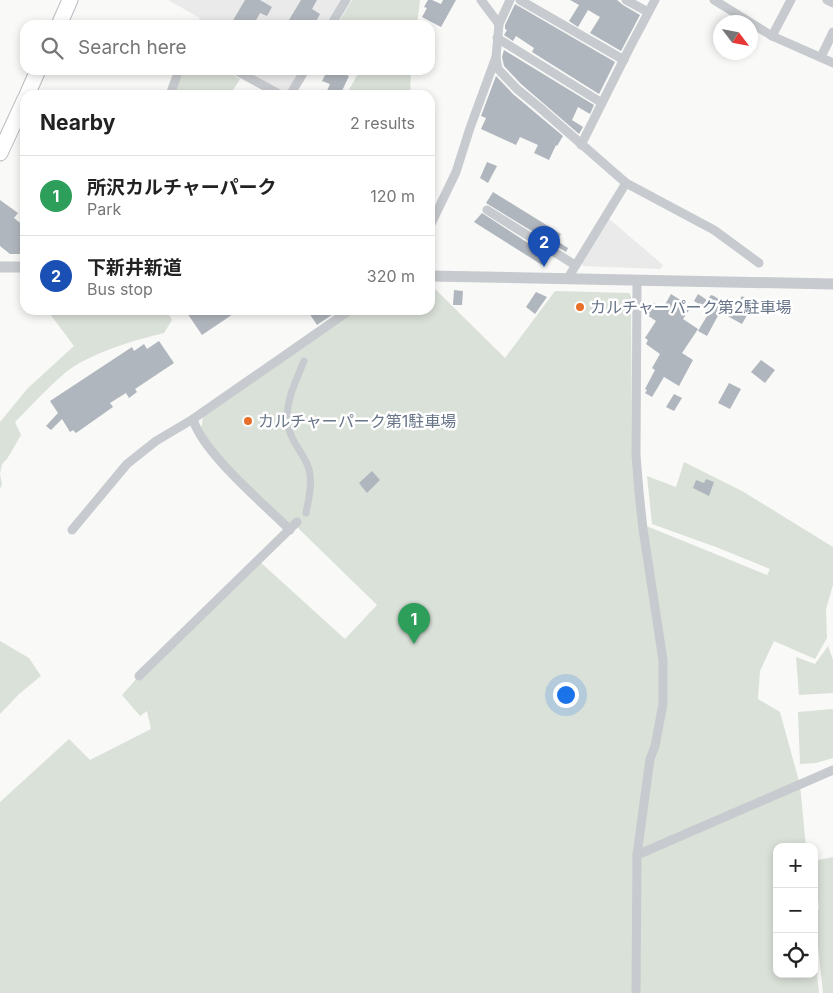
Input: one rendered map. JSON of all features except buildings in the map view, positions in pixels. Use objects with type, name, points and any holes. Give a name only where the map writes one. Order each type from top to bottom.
[{"type":"highway","points":[[61,20],[70,0]]},
{"type":"highway","points":[[29,90],[36,75]]},
{"type":"highway","points":[[0,153],[20,110]]},
{"type":"street","points":[[334,20],[346,0]]},
{"type":"street","points":[[480,0],[499,24]]},
{"type":"street","points":[[510,0],[499,24],[496,57],[498,69],[517,89],[626,183],[714,230],[759,263]]},
{"type":"street","points":[[520,0],[624,60]]},
{"type":"street","points":[[626,0],[648,12]]},
{"type":"street","points":[[581,144],[648,12],[656,0]]},
{"type":"street","points":[[714,0],[772,36],[833,63]]},
{"type":"street","points":[[772,36],[791,0]]},
{"type":"street","points":[[827,0],[833,3]]},
{"type":"street","points":[[821,57],[833,32]]},
{"type":"street","points":[[497,38],[602,103]]},
{"type":"street","points":[[435,216],[456,172],[496,57]]},
{"type":"street","points":[[172,90],[177,75]]},
{"type":"street","points":[[244,75],[272,90]]},
{"type":"street","points":[[293,90],[302,75]]},
{"type":"street","points":[[568,278],[626,183]]},
{"type":"street","points":[[487,210],[575,265]]},
{"type":"street","points":[[0,267],[20,267]]},
{"type":"street","points":[[435,276],[833,284]]},
{"type":"street","points":[[636,993],[637,856],[650,759],[655,746],[663,704],[664,660],[645,546],[636,455],[637,280]]},
{"type":"street","points":[[72,530],[127,464],[156,441],[192,419],[343,315]]},
{"type":"street","points":[[304,361],[289,402],[288,418],[292,436],[305,460],[310,475],[311,486],[306,513]]},
{"type":"street","points":[[192,419],[195,427],[217,458],[290,530]]},
{"type":"street","points":[[139,676],[297,522]]},
{"type":"street","points":[[637,856],[833,770]]},
{"type":"shaded area","points":[[168,0],[341,0],[329,20],[199,20],[200,18]]},
{"type":"shaded area","points":[[352,0],[420,0],[418,20],[340,20]]},
{"type":"shaded area","points":[[182,75],[233,75],[240,79],[233,90],[176,90]]},
{"type":"shaded area","points":[[252,75],[298,75],[289,90],[278,90]]},
{"type":"shaded area","points":[[357,75],[411,75],[410,90],[349,90]]},
{"type":"shaded area","points":[[608,218],[663,265],[660,269],[583,266],[581,262]]},
{"type":"shaded area","points":[[435,289],[505,358],[555,291],[629,293],[631,296],[632,451],[639,523],[767,575],[770,569],[652,524],[647,476],[676,487],[684,462],[742,491],[833,547],[833,585],[826,609],[827,638],[815,659],[774,641],[760,671],[758,699],[780,712],[800,785],[806,843],[773,843],[773,978],[817,978],[819,993],[0,993],[0,802],[69,739],[90,760],[151,729],[147,711],[140,716],[122,695],[139,676],[259,561],[345,639],[377,605],[298,528],[289,526],[217,453],[201,429],[203,417],[348,315],[435,315]]},
{"type":"shaded area","points":[[51,315],[169,315],[172,320],[164,333],[99,354],[65,373],[15,422],[21,435],[2,464],[0,474],[0,422],[28,388],[74,346]]},
{"type":"shaded area","points":[[0,641],[29,658],[41,676],[19,694],[0,714]]},
{"type":"shaded area","points":[[828,646],[833,660],[833,693],[799,695],[796,657],[815,664]]},
{"type":"shaded area","points":[[833,709],[833,758],[816,763],[800,764],[798,712]]},
{"type":"shaded area","points":[[833,857],[833,993],[823,993],[818,946],[818,860]]},
{"type":"place","name":"下新井新道","points":[[544,267]]},
{"type":"place","name":"カルチャーパーク第2駐車場","points":[[580,307]]},
{"type":"place","name":"カルチャーパーク第1駐車場","points":[[248,421]]},
{"type":"place","name":"所沢カルチャーパーク","points":[[414,644]]}]
